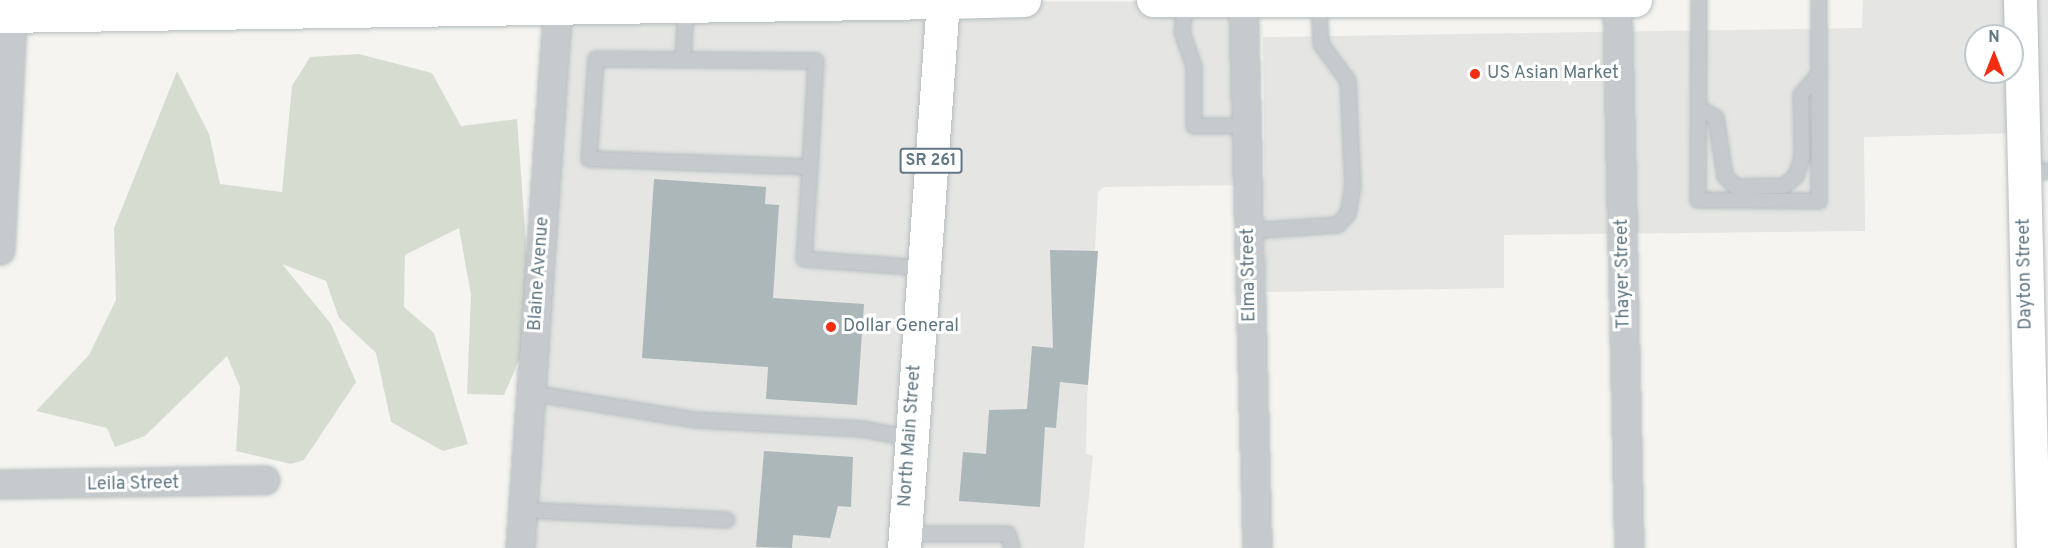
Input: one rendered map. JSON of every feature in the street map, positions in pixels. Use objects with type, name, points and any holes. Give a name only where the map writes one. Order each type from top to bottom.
[{"type":"main road","points":[[9,11],[198,7],[649,4],[686,8],[775,3],[1024,0]]},
{"type":"main road","points":[[1153,0],[1243,2],[1635,0]]},
{"type":"main road","name":"Dayton Street","points":[[2020,0],[2036,172],[2039,432],[2033,548]]},
{"type":"main road","name":"North Main Street","points":[[904,541],[943,1]]},
{"type":"street","name":"Thayer Street","points":[[1617,0],[1629,548]]},
{"type":"street","name":"Elma Street","points":[[1243,2],[1257,548]]},
{"type":"street","name":"Blaine Avenue","points":[[520,548],[557,5]]},
{"type":"street","points":[[0,250],[9,11]]},
{"type":"street","name":"Leila Street","points":[[0,484],[265,480]]},
{"type":"lane","points":[[1699,0],[1698,200],[1819,201],[1820,0]]},
{"type":"lane","points":[[1186,1],[1182,32],[1194,67],[1194,126],[1246,126]]},
{"type":"lane","points":[[1249,231],[1338,225],[1348,214],[1353,187],[1348,81],[1321,44],[1324,1]]},
{"type":"lane","points":[[683,60],[686,8]]},
{"type":"lane","points":[[810,168],[589,159],[596,59],[816,61],[810,168],[804,260],[923,268]]},
{"type":"lane","points":[[1699,108],[1716,118],[1725,176],[1736,187],[1784,186],[1796,176],[1802,159],[1801,95],[1820,74]]},
{"type":"lane","points":[[531,393],[695,420],[862,429],[911,438]]},
{"type":"lane","points":[[523,510],[728,520]]},
{"type":"lane","points":[[904,541],[963,541],[1008,534],[1012,548]]},
{"type":"shaded area","points":[[558,0],[1243,2],[1248,185],[1104,187],[1098,192],[1086,454],[1093,456],[1084,548],[520,548]]},
{"type":"shaded area","points":[[1863,0],[2048,0],[2048,171],[2024,172],[2022,133],[1864,137],[1865,231],[1504,235],[1504,288],[1266,292],[1263,37],[1862,28]]},
{"type":"shaded area","points":[[359,54],[432,73],[461,126],[517,119],[530,298],[520,358],[504,395],[467,394],[471,295],[459,228],[405,255],[404,307],[434,333],[468,444],[443,451],[391,422],[376,353],[339,318],[326,281],[282,264],[331,324],[356,382],[304,460],[291,464],[236,451],[240,387],[227,356],[145,436],[115,447],[107,428],[36,411],[89,355],[116,300],[114,228],[177,71],[209,134],[220,184],[282,192],[292,86],[310,57]]},
{"type":"building","points":[[654,179],[766,187],[765,204],[779,205],[773,298],[864,304],[857,405],[766,399],[768,367],[642,358]]},
{"type":"building","points":[[1050,250],[1098,251],[1088,385],[1060,382],[1056,428],[1045,427],[1040,507],[959,501],[963,452],[986,454],[989,410],[1027,409],[1032,346],[1053,348]]},
{"type":"building","points":[[764,451],[853,457],[851,507],[838,506],[830,538],[793,535],[792,548],[756,547]]},
{"type":"place","name":"US Asian Market","points":[[1475,74]]},
{"type":"place","name":"Dollar General","points":[[831,327]]}]
